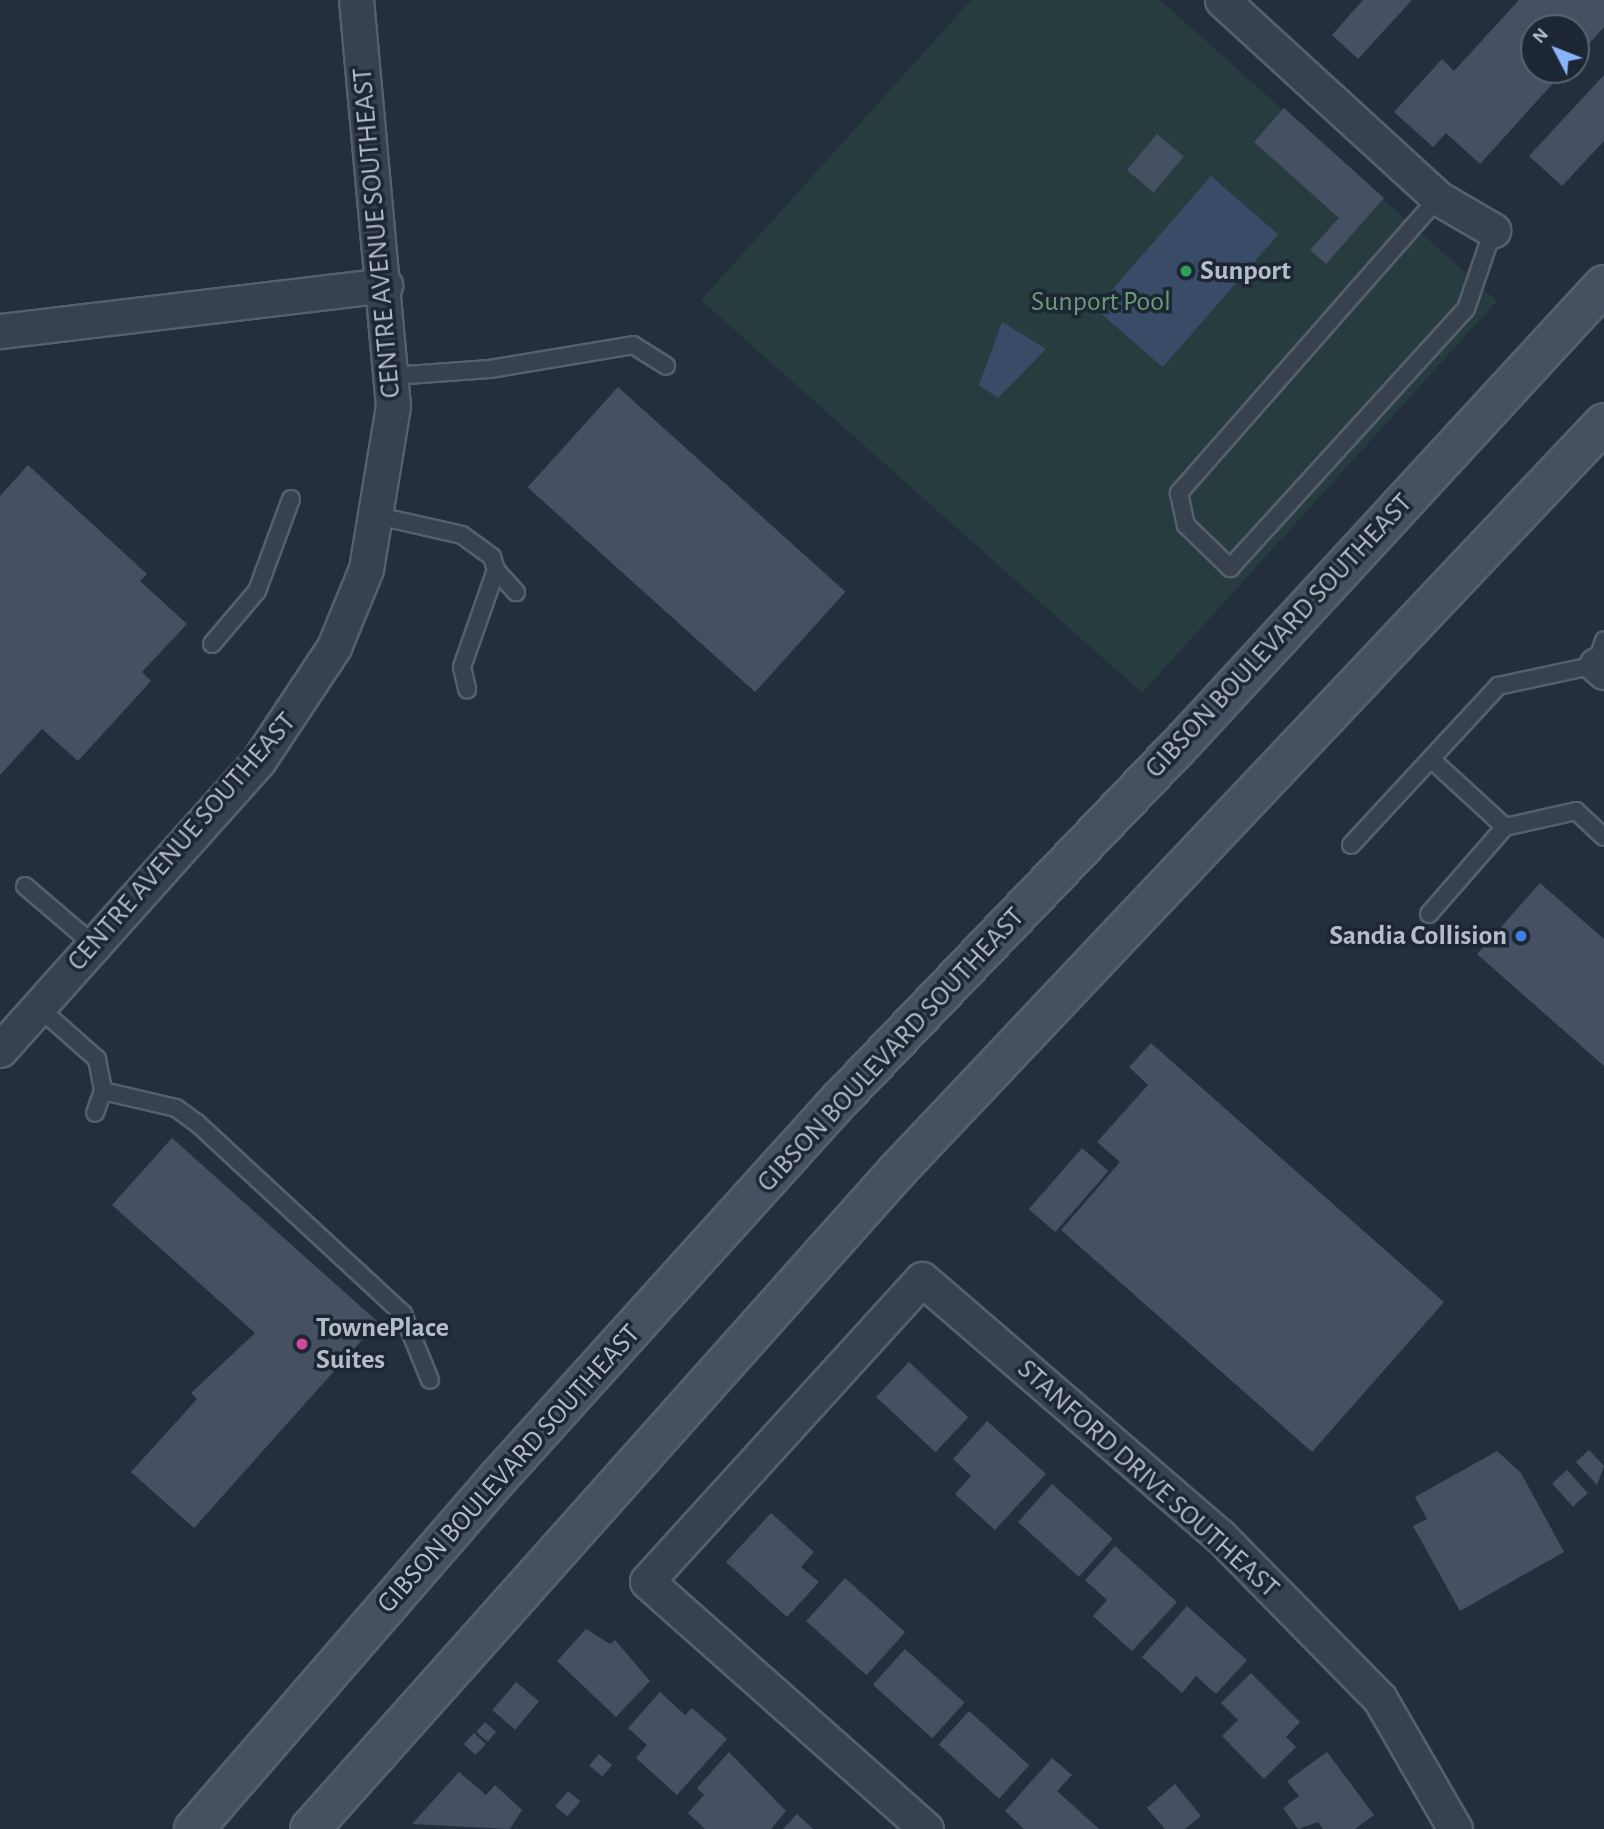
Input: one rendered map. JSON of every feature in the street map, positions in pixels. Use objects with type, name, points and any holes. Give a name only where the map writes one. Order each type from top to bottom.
[{"type":"main road","name":"GIBSON BOULEVARD SOUTHEAST","points":[[194,1829],[507,1468],[835,1105],[1184,741],[1604,285]]},
{"type":"main road","points":[[310,1829],[897,1171],[1604,423]]},
{"type":"street","name":"CENTRE AVENUE SOUTHEAST","points":[[0,1050],[94,946],[298,708],[334,647],[366,569],[378,516],[393,376],[356,0]]},
{"type":"street","points":[[1222,0],[1438,198],[1493,230]]},
{"type":"street","points":[[0,331],[385,285]]},
{"type":"street","name":"STANFORD DRIVE SOUTHEAST","points":[[926,1829],[647,1581],[922,1279],[1220,1536],[1380,1699],[1455,1829]]},
{"type":"lane","points":[[1438,198],[1180,493],[1186,525],[1230,568],[1466,309],[1493,230]]},
{"type":"lane","points":[[393,376],[490,369],[633,345],[666,366]]},
{"type":"lane","points":[[212,644],[257,591],[291,499]]},
{"type":"lane","points":[[378,516],[473,540],[516,592]]},
{"type":"lane","points":[[467,689],[462,667],[496,570]]},
{"type":"lane","points":[[1351,845],[1498,686],[1601,659]]},
{"type":"lane","points":[[1431,759],[1505,827]]},
{"type":"lane","points":[[1429,914],[1505,827],[1576,811],[1604,837]]},
{"type":"lane","points":[[25,886],[94,946]]},
{"type":"lane","points":[[38,1007],[97,1059],[103,1091],[96,1113]]},
{"type":"lane","points":[[103,1091],[176,1108],[197,1124],[403,1314],[430,1380]]},
{"type":"green space","name":"Sunport Pool","points":[[971,0],[1160,0],[1497,301],[1142,693],[701,300]]},
{"type":"water","name":"Sunport","points":[[1211,176],[1278,234],[1163,367],[1096,309]]},
{"type":"water","points":[[1002,322],[1046,349],[998,398],[979,385]]},
{"type":"building","points":[[1363,0],[1412,0],[1358,59],[1332,35]]},
{"type":"building","points":[[1519,0],[1604,0],[1604,27],[1590,42],[1590,14],[1520,14],[1520,84],[1552,84],[1480,164],[1446,133],[1433,147],[1394,112],[1442,59],[1454,71]]},
{"type":"building","points":[[1604,75],[1604,141],[1562,186],[1529,156]]},
{"type":"building","name":"Sunport","points":[[1284,108],[1384,198],[1326,264],[1310,250],[1339,218],[1254,142]]},
{"type":"building","points":[[1157,134],[1184,156],[1154,193],[1127,170]]},
{"type":"building","points":[[618,387],[845,592],[755,692],[528,487]]},
{"type":"building","points":[[28,465],[147,574],[140,581],[187,624],[142,672],[151,681],[78,761],[42,729],[0,775],[0,496]]},
{"type":"building","points":[[1540,883],[1604,939],[1604,1066],[1477,954]]},
{"type":"building","points":[[1151,1043],[1444,1302],[1312,1452],[1061,1230],[1120,1162],[1097,1142],[1148,1085],[1129,1067]]},
{"type":"building","name":"TownePlace Suites","points":[[172,1138],[378,1322],[194,1528],[131,1472],[197,1399],[191,1393],[255,1333],[112,1205]]},
{"type":"building","points":[[1082,1148],[1108,1171],[1055,1232],[1029,1209]]},
{"type":"building","points":[[909,1362],[968,1417],[936,1452],[876,1397]]},
{"type":"building","points":[[987,1421],[1046,1474],[995,1530],[955,1494],[971,1476],[953,1459]]},
{"type":"building","points":[[1589,1450],[1604,1466],[1597,1485],[1576,1462]]},
{"type":"building","points":[[1497,1451],[1521,1473],[1564,1552],[1460,1611],[1413,1526],[1427,1519],[1415,1497]]},
{"type":"building","points":[[1567,1470],[1588,1493],[1573,1506],[1552,1483]]},
{"type":"building","points":[[1052,1484],[1113,1539],[1079,1577],[1018,1522]]},
{"type":"building","points":[[771,1513],[814,1552],[801,1567],[819,1582],[787,1617],[726,1562]]},
{"type":"building","points":[[1115,1546],[1177,1602],[1132,1651],[1093,1616],[1107,1600],[1085,1580]]},
{"type":"building","points":[[845,1578],[905,1632],[866,1675],[806,1621]]},
{"type":"building","points":[[1187,1606],[1247,1660],[1216,1694],[1196,1676],[1182,1693],[1142,1657]]},
{"type":"building","points":[[586,1629],[610,1644],[615,1640],[650,1681],[616,1717],[557,1661]]},
{"type":"building","points":[[905,1649],[964,1703],[932,1738],[873,1685]]},
{"type":"building","points":[[1251,1673],[1300,1722],[1286,1737],[1296,1747],[1264,1779],[1222,1736],[1238,1720],[1221,1703]]},
{"type":"building","points":[[516,1682],[539,1701],[515,1730],[492,1710]]},
{"type":"building","points":[[660,1692],[685,1715],[692,1708],[727,1739],[677,1795],[636,1758],[647,1745],[628,1728]]},
{"type":"building","points":[[969,1711],[1029,1765],[999,1799],[939,1744]]},
{"type":"building","points":[[485,1722],[496,1732],[487,1742],[476,1732]]},
{"type":"building","points":[[474,1733],[486,1744],[475,1755],[464,1744]]},
{"type":"building","points":[[729,1752],[786,1811],[771,1829],[705,1829],[688,1813],[704,1795],[697,1788]]},
{"type":"building","points":[[1327,1752],[1374,1815],[1355,1829],[1323,1829],[1318,1822],[1298,1829],[1283,1808],[1299,1796],[1287,1781]]},
{"type":"building","points":[[599,1754],[612,1765],[602,1776],[589,1765]]},
{"type":"building","points":[[1052,1758],[1072,1775],[1057,1791],[1099,1829],[1024,1829],[1005,1811]]},
{"type":"building","points":[[459,1772],[486,1795],[495,1785],[522,1810],[510,1829],[412,1824]]},
{"type":"building","points":[[1175,1784],[1201,1816],[1185,1829],[1165,1829],[1147,1808]]},
{"type":"building","points":[[568,1791],[580,1801],[567,1817],[555,1806]]},
{"type":"building","points":[[797,1814],[813,1829],[783,1829]]},
{"type":"place","name":"Sunport","points":[[1186,271]]},
{"type":"place","name":"Sandia Collision","points":[[1521,936]]},
{"type":"place","name":"TownePlace Suites","points":[[302,1344]]}]
